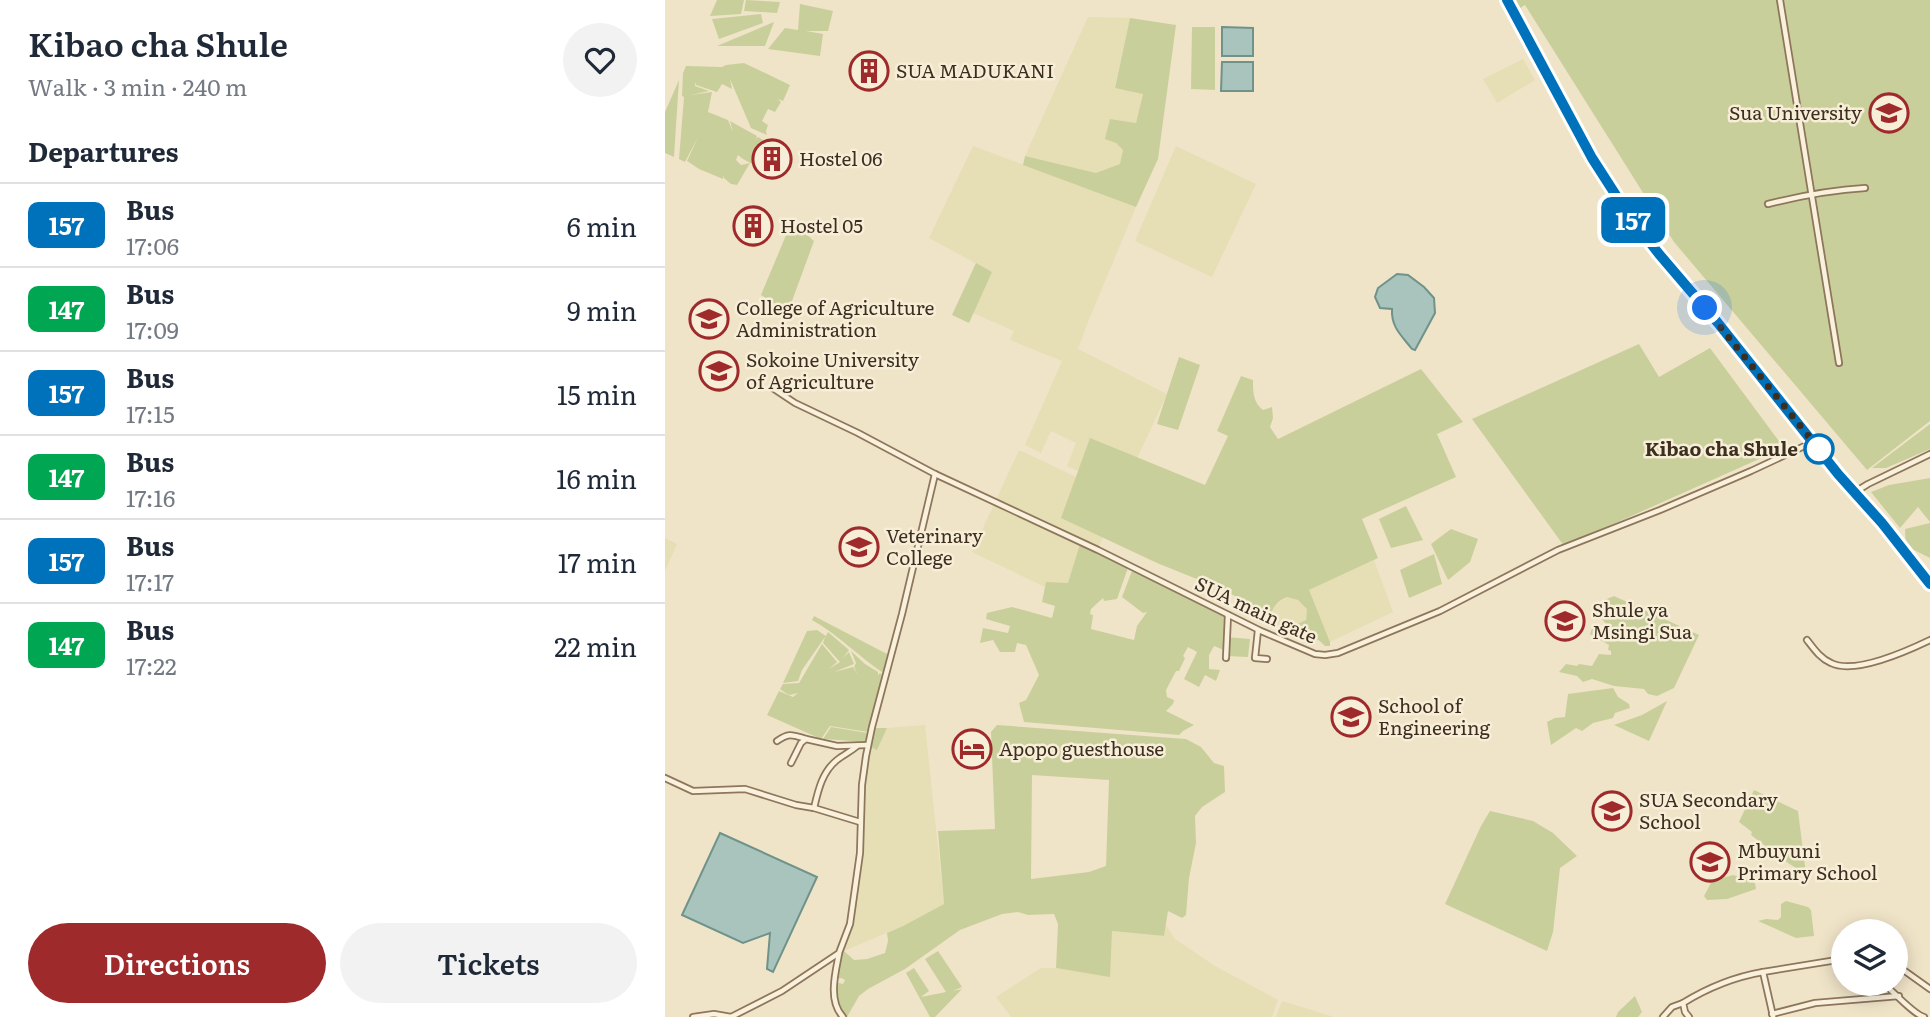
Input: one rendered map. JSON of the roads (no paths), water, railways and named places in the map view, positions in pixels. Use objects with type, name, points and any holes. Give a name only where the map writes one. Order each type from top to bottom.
[{"type":"main road","points":[[1507,0],[1592,158],[1628,214],[1930,584]]},
{"type":"street","points":[[1780,0],[1839,363]]},
{"type":"street","points":[[1768,204],[1839,189],[1865,188]]},
{"type":"street","name":"SUA main gate","points":[[774,389],[795,403],[935,474],[1098,550],[1258,630],[1306,651],[1325,655],[1338,653],[1440,611],[1558,550],[1660,510],[1813,442]]},
{"type":"street","points":[[1854,492],[1930,454]]},
{"type":"street","points":[[843,1017],[837,1010],[834,984],[839,953],[851,924],[860,853],[862,785],[868,746],[935,474]]},
{"type":"street","points":[[1226,658],[1228,615]]},
{"type":"street","points":[[1258,630],[1255,658],[1267,659]]},
{"type":"street","points":[[1807,640],[1827,661],[1844,665],[1877,662],[1930,640]]},
{"type":"street","points":[[777,741],[793,734],[822,744],[868,746]]},
{"type":"street","points":[[791,763],[801,743],[806,739]]},
{"type":"street","points":[[814,808],[820,782],[825,774],[837,760],[857,746]]},
{"type":"street","points":[[665,778],[693,791],[745,789],[860,822]]},
{"type":"street","points":[[693,1017],[714,1014],[731,1017],[782,992],[839,953]]},
{"type":"street","points":[[1663,1017],[1672,1007],[1725,982],[1831,958]]},
{"type":"street","points":[[1763,972],[1773,1015],[1815,1003],[1899,996],[1917,1015],[1930,1015]]},
{"type":"street","points":[[1908,973],[1930,989]]},
{"type":"street","points":[[1683,1003],[1689,1017]]},
{"type":"water","points":[[1222,27],[1253,28],[1253,56],[1222,56]]},
{"type":"water","points":[[1222,62],[1253,62],[1253,91],[1221,91]]},
{"type":"water","points":[[1397,274],[1408,275],[1434,298],[1435,313],[1415,350],[1397,330],[1392,309],[1380,308],[1375,297],[1378,288]]},
{"type":"water","points":[[720,833],[817,877],[773,972],[767,969],[770,933],[743,943],[682,915]]},
{"type":"place","name":"SUA MADUKANI","points":[[869,71]]},
{"type":"place","name":"Sua University","points":[[1889,113]]},
{"type":"place","name":"Hostel 06","points":[[772,159]]},
{"type":"place","name":"Hostel 05","points":[[753,226]]},
{"type":"place","name":"College of Agriculture Administration","points":[[709,319]]},
{"type":"place","name":"Sokoine University of Agriculture","points":[[719,371]]},
{"type":"place","name":"Kibao cha Shule","points":[[1819,449]]},
{"type":"place","name":"Veterinary College","points":[[859,547]]},
{"type":"place","name":"Shule ya Msingi Sua","points":[[1565,621]]},
{"type":"place","name":"School of Engineering","points":[[1351,717]]},
{"type":"place","name":"Apopo guesthouse","points":[[972,749]]},
{"type":"place","name":"SUA Secondary School","points":[[1612,811]]},
{"type":"place","name":"Mbuyuni Primary School","points":[[1710,862]]}]
